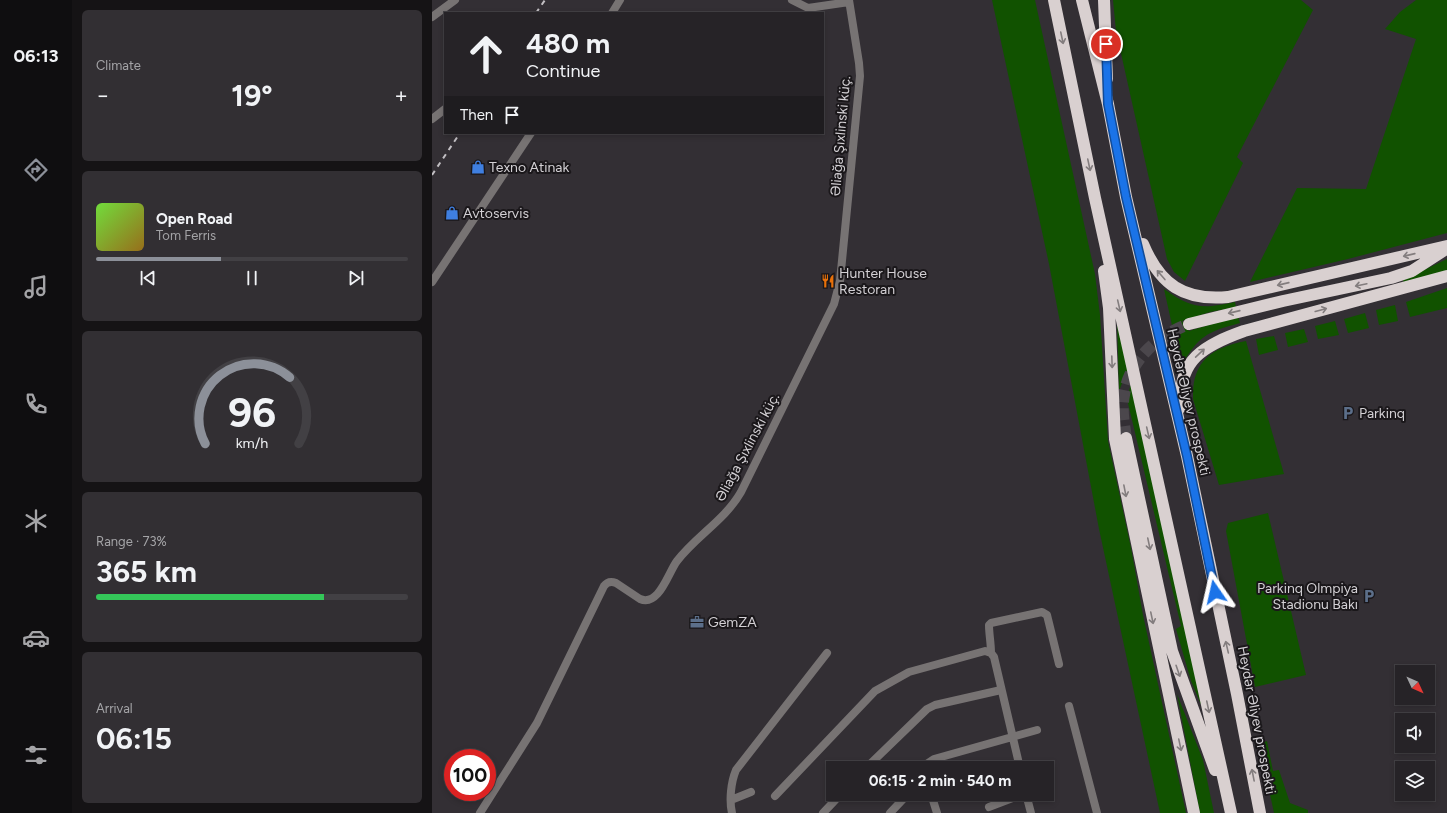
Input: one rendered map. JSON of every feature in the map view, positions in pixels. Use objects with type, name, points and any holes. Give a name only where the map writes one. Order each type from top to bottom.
[{"type":"highway","points":[[1054,0],[1095,198],[1230,813]]},
{"type":"highway","name":"Heydər Əliyev prospekti","points":[[1082,0],[1108,104],[1126,197],[1187,456],[1237,694],[1260,813]]},
{"type":"highway","points":[[1089,0],[1108,104]]},
{"type":"highway","points":[[1104,0],[1108,104]]},
{"type":"highway","points":[[1126,197],[1142,242],[1153,265],[1173,286],[1194,296],[1211,299],[1228,297],[1447,247]]},
{"type":"highway","points":[[1095,198],[1109,308],[1115,439],[1194,813]]},
{"type":"highway","points":[[1189,324],[1233,312],[1391,278],[1412,270],[1447,247]]},
{"type":"highway","points":[[1187,456],[1180,406],[1180,389],[1184,374],[1192,361],[1201,351],[1219,340],[1244,331],[1447,276]]},
{"type":"highway","points":[[1126,438],[1172,651],[1230,813]]},
{"type":"street","points":[[432,17],[455,0]]},
{"type":"street","points":[[613,12],[620,0]]},
{"type":"street","points":[[792,0],[808,8],[849,1]]},
{"type":"street","name":"Əliağa Şıxlinski küç.","points":[[480,813],[537,723],[604,586],[607,583],[616,583],[640,599],[644,601],[651,601],[657,596],[682,554],[724,515],[733,504],[741,492],[834,304],[840,281],[860,76],[849,1]]},
{"type":"street","points":[[432,119],[444,110]]},
{"type":"street","points":[[432,282],[531,134]]},
{"type":"street","points":[[1018,761],[994,657],[991,653],[989,628],[991,623],[1042,612],[1047,615],[1059,664]]},
{"type":"street","points":[[775,796],[838,728],[875,691],[901,676],[924,667],[985,651],[991,653]]},
{"type":"street","points":[[732,813],[730,800],[733,776],[740,763],[827,654]]},
{"type":"street","points":[[873,761],[928,709],[935,705],[1001,690]]},
{"type":"street","points":[[1069,706],[1097,813]]},
{"type":"street","points":[[931,761],[1037,730]]},
{"type":"street","points":[[730,800],[751,792]]},
{"type":"street","points":[[823,813],[834,801]]},
{"type":"street","points":[[890,813],[901,801]]},
{"type":"street","points":[[933,801],[937,813]]},
{"type":"street","points":[[989,807],[1004,801]]},
{"type":"street","points":[[1028,801],[1031,813]]},
{"type":"green space","points":[[992,0],[1035,0],[1095,274],[1100,315],[1108,441],[1131,548],[1143,615],[1186,813],[1160,813],[1099,529],[1049,264]]},
{"type":"green space","points":[[1113,0],[1301,0],[1313,10],[1237,157],[1243,163],[1185,281],[1174,272],[1167,259],[1116,31]]},
{"type":"green space","points":[[1416,0],[1447,0],[1447,233],[1348,259],[1250,282],[1297,188],[1366,189],[1416,39],[1385,29],[1400,12]]},
{"type":"green space","points":[[1447,259],[1447,272],[1404,284],[1403,280]]},
{"type":"green space","points":[[1447,288],[1447,308],[1410,317],[1406,302]]},
{"type":"green space","points":[[1164,289],[1190,304],[1198,306],[1214,306],[1235,302],[1236,307],[1210,312],[1182,321],[1189,331],[1238,316],[1240,323],[1219,329],[1204,337],[1193,348],[1181,366]]},
{"type":"green space","points":[[1395,305],[1398,321],[1379,325],[1376,310]]},
{"type":"green space","points":[[1365,313],[1369,328],[1348,333],[1344,319]]},
{"type":"green space","points":[[1117,319],[1128,368],[1119,391]]},
{"type":"green space","points":[[1335,321],[1339,335],[1318,339],[1315,326]]},
{"type":"green space","points":[[1304,329],[1308,342],[1288,347],[1285,333]]},
{"type":"green space","points":[[1274,336],[1278,350],[1259,355],[1256,339]]},
{"type":"green space","points":[[1246,341],[1284,474],[1219,485],[1193,399],[1196,375],[1206,358],[1214,352]]},
{"type":"green space","points":[[1131,383],[1208,721],[1191,681],[1176,629],[1181,626],[1127,399]]},
{"type":"green space","points":[[1268,513],[1306,675],[1255,687],[1226,531],[1228,523]]},
{"type":"green space","points":[[1177,694],[1203,760],[1214,813],[1200,813]]},
{"type":"green space","points":[[1267,741],[1273,771],[1279,770],[1290,803],[1308,810],[1308,813],[1274,813],[1259,744]]},
{"type":"tunnel","points":[[1126,438],[1123,416],[1123,400],[1127,382],[1132,370],[1147,350],[1156,342],[1166,335],[1189,324]]},
{"type":"railway","points":[[537,12],[545,0]]},
{"type":"railway","points":[[432,175],[459,134]]},
{"type":"place","name":"Texno Atinak","points":[[478,167]]},
{"type":"place","name":"Avtoservis","points":[[452,213]]},
{"type":"place","name":"Hunter House Restoran","points":[[828,281]]},
{"type":"place","name":"Parkinq","points":[[1348,413]]},
{"type":"place","name":"Parkinq Olmpiya Stadionu Bakı","points":[[1369,596]]},
{"type":"place","name":"GemZA","points":[[697,622]]},
{"type":"route","points":[[1106,44],[1108,104],[1126,197],[1187,456],[1215,592]]}]
